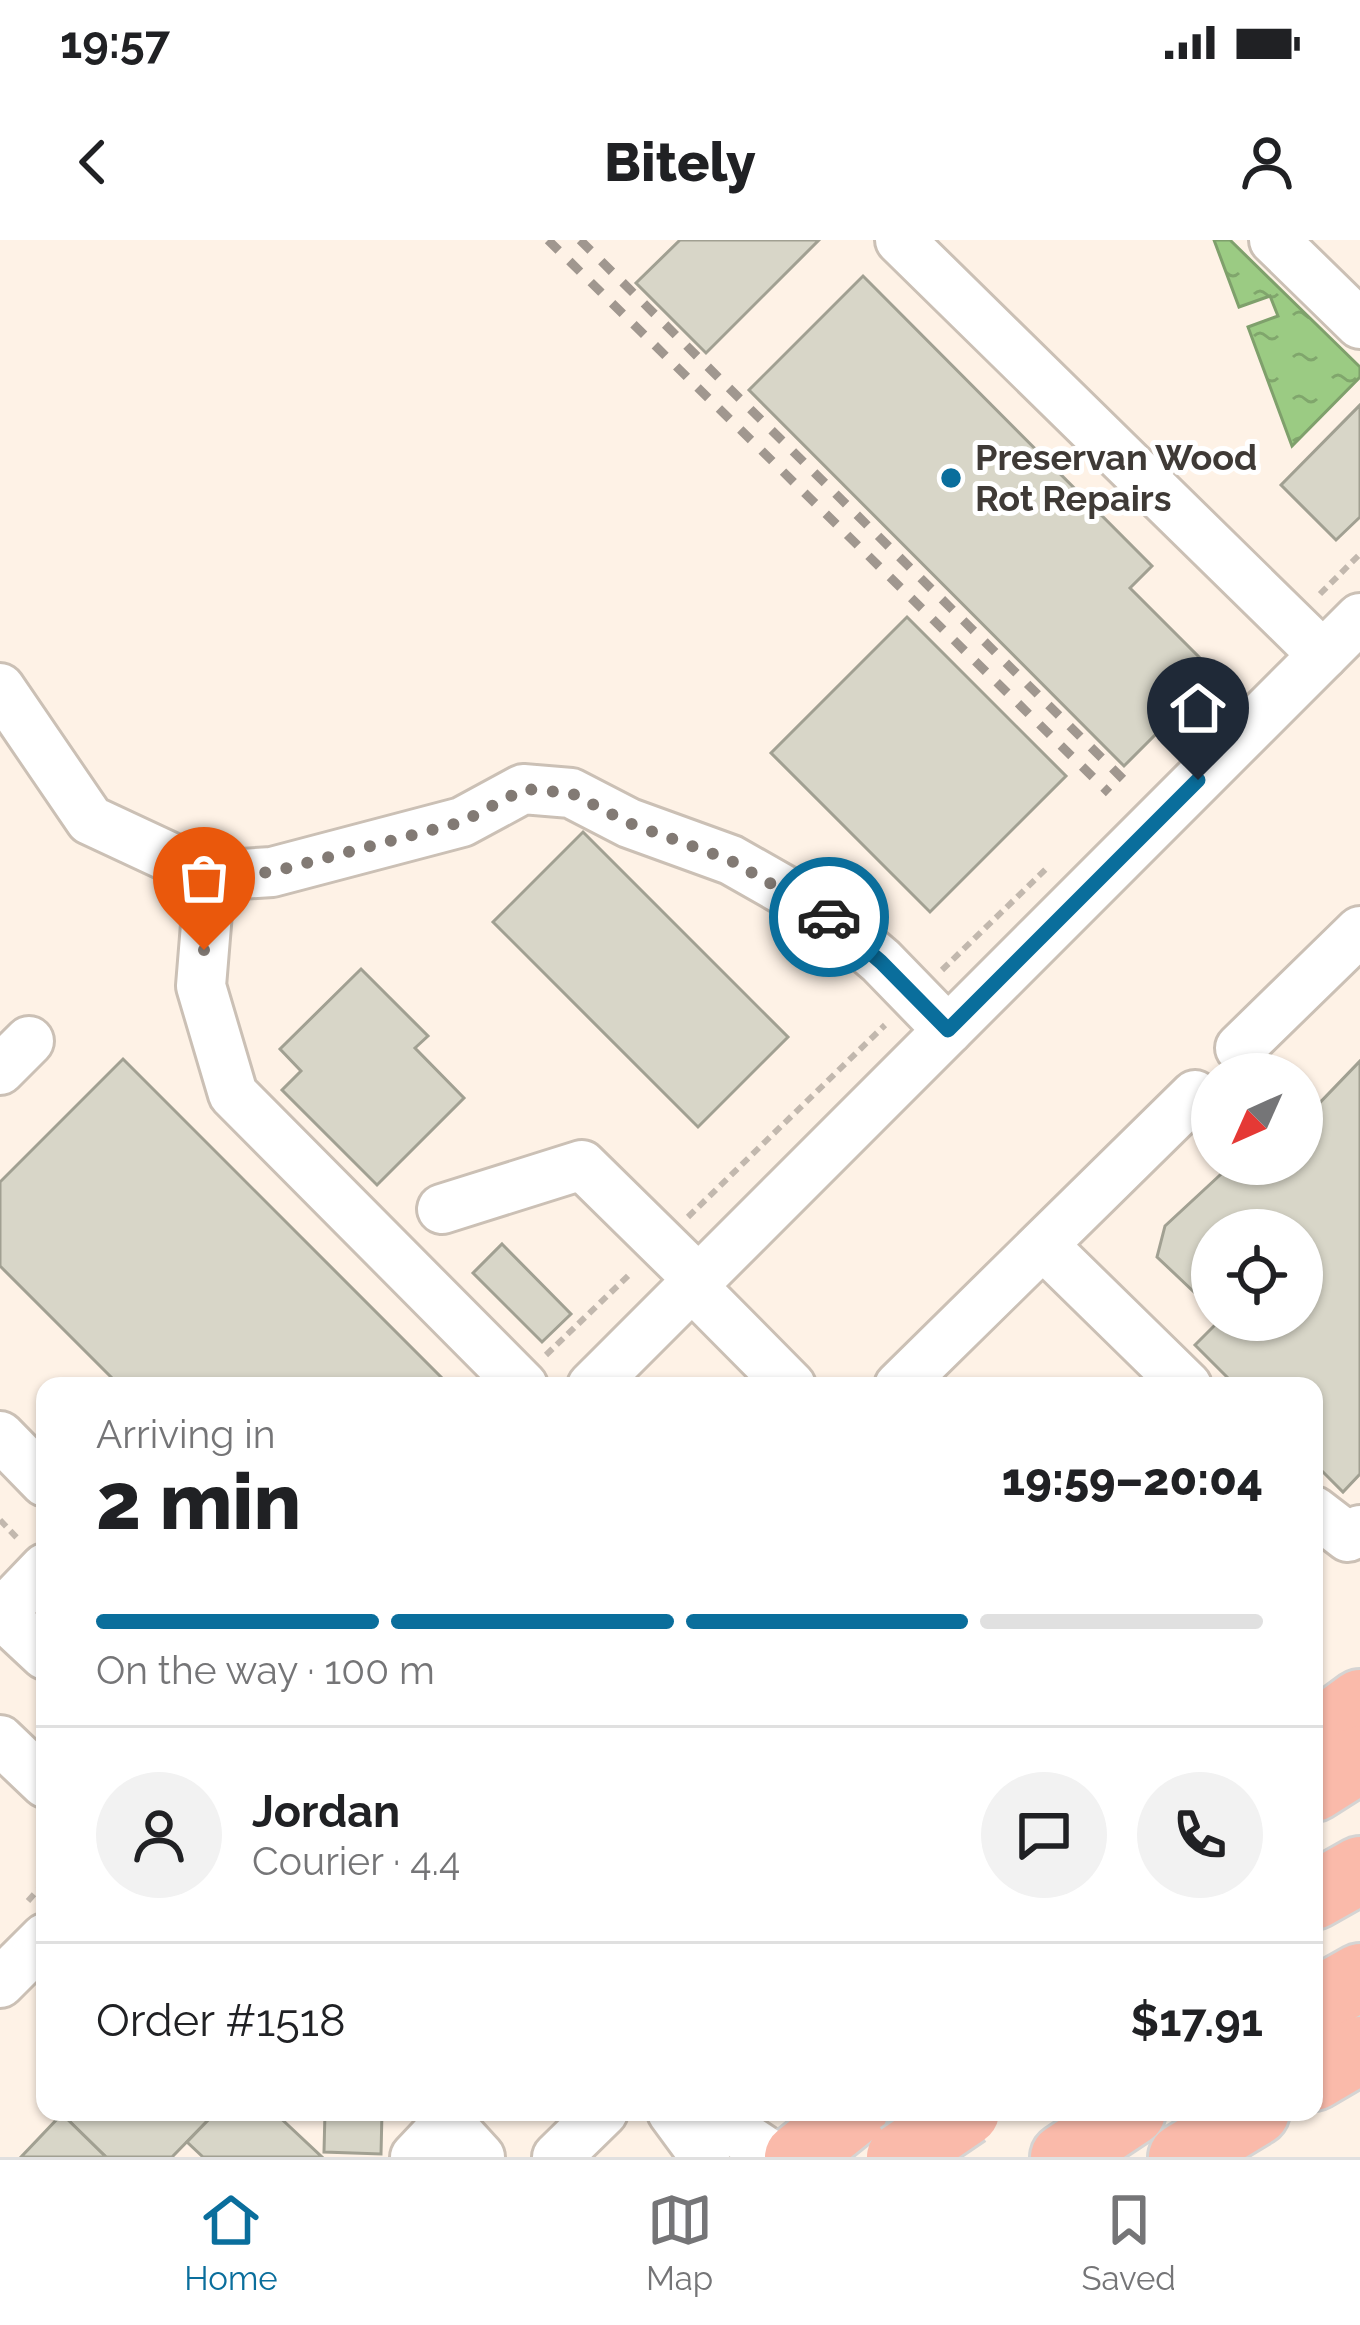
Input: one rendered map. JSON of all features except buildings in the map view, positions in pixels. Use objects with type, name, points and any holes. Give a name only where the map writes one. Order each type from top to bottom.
[{"type":"highway","points":[[1323,1730],[1360,1703]]},
{"type":"highway","points":[[1323,1768],[1360,1755]]},
{"type":"highway","points":[[1323,1782],[1360,1755]]},
{"type":"highway","points":[[1323,1891],[1360,1870]]},
{"type":"highway","points":[[1323,1998],[1360,1977]]},
{"type":"highway","points":[[1323,2072],[1360,2050]]},
{"type":"highway","points":[[765,2148],[832,2121]]},
{"type":"highway","points":[[890,2121],[898,2141],[913,2157]]},
{"type":"highway","points":[[900,2157],[953,2121]]},
{"type":"highway","points":[[1182,2157],[1241,2121]]},
{"type":"street","points":[[899,240],[1323,656]]},
{"type":"street","points":[[1274,240],[1360,324]]},
{"type":"street","points":[[601,1377],[1323,656],[1340,606]]},
{"type":"street","points":[[0,688],[90,820],[210,876],[272,872],[462,822],[524,789],[571,793],[629,823],[730,860],[826,914],[948,1030]]},
{"type":"street","points":[[210,876],[201,986],[233,1094],[533,1372]]},
{"type":"street","points":[[1240,1048],[1360,931]]},
{"type":"street","points":[[908,1377],[1191,1099]]},
{"type":"street","points":[[442,1209],[582,1165],[783,1377]]},
{"type":"street","points":[[1043,1244],[1178,1377]]},
{"type":"street","points":[[0,1436],[36,1473]]},
{"type":"street","points":[[1323,1518],[1348,1537],[1360,1530]]},
{"type":"street","points":[[36,1577],[0,1615],[36,1647]]},
{"type":"street","points":[[0,1740],[36,1769]]},
{"type":"street","points":[[415,2157],[445,2121]]},
{"type":"street","points":[[451,2121],[480,2157]]},
{"type":"street","points":[[557,2157],[593,2121]]},
{"type":"street","points":[[695,2121],[765,2148]]},
{"type":"street","points":[[721,2121],[765,2148]]},
{"type":"path","points":[[1340,606],[1360,554]]},
{"type":"path","points":[[681,1224],[897,1014]]},
{"type":"path","points":[[533,1372],[643,1261]]},
{"type":"water","points":[[1214,240],[1230,240],[1360,367],[1360,377],[1292,446],[1248,327],[1278,316],[1270,296],[1239,307]]},
{"type":"railway","points":[[548,240],[1109,793]]},
{"type":"railway","points":[[580,240],[1126,782]]},
{"type":"way so far","points":[[204,950],[210,876],[272,872],[462,822],[524,789],[571,793],[629,823],[730,860],[829,917]]},
{"type":"place","name":"Preservan Wood Rot Repairs","points":[[951,478]]},
{"type":"route","points":[[829,917],[948,1030],[1198,780]]}]
